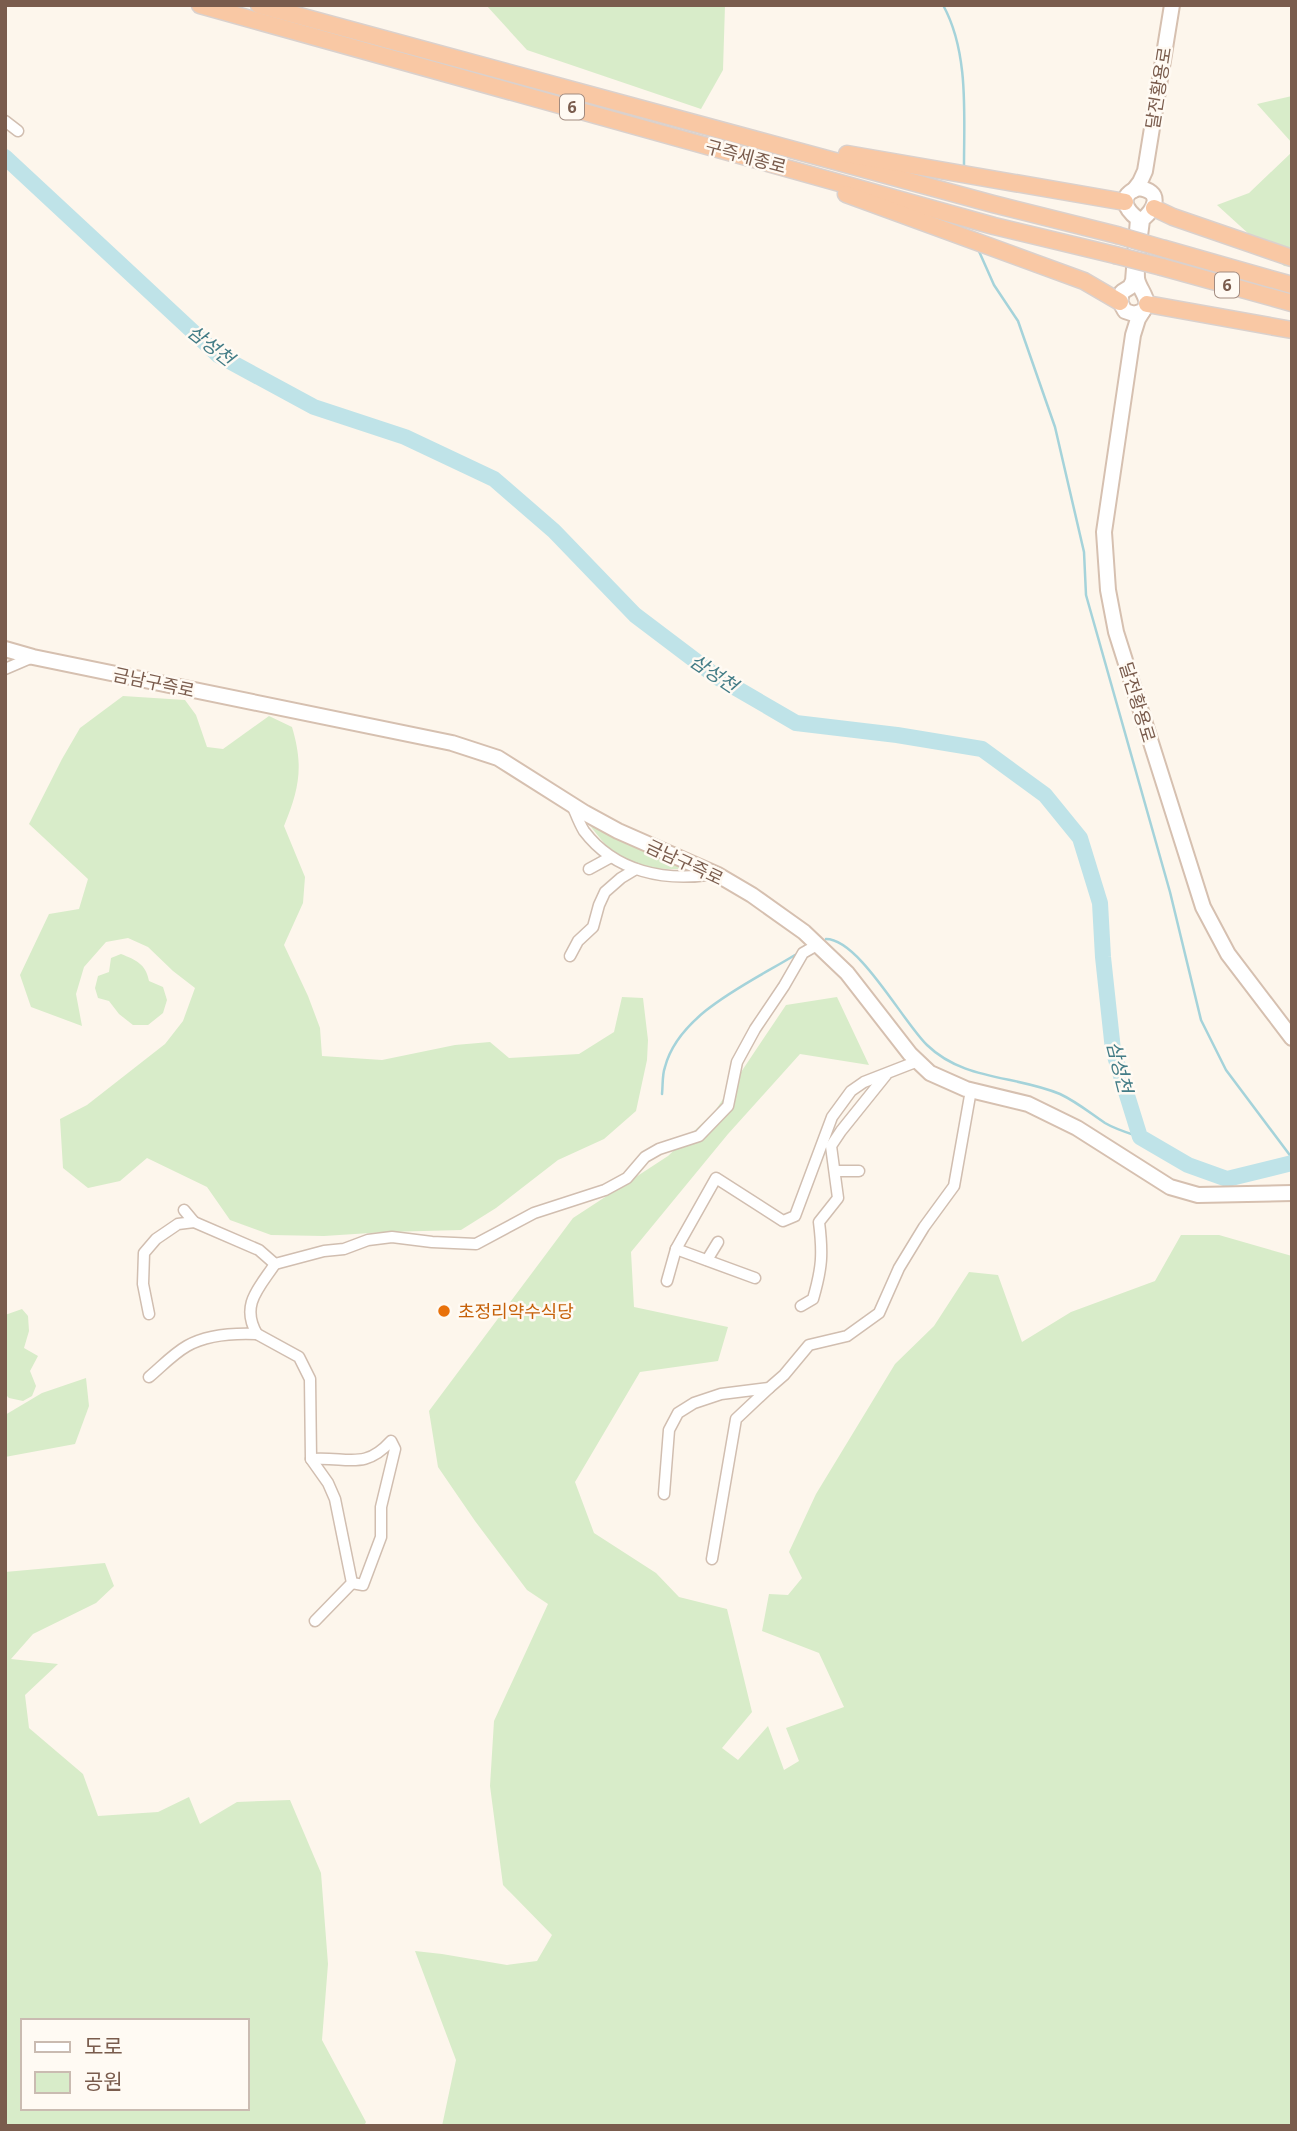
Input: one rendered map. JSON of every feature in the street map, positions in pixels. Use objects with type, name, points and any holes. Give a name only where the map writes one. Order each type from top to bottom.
[{"type":"highway","name":"구즉세종로","points":[[200,5],[994,226],[1162,267],[1292,303]]},
{"type":"highway","name":"구즉세종로","points":[[258,5],[993,204],[1117,235],[1292,285]]},
{"type":"highway","points":[[690,122],[991,180],[1130,196]]},
{"type":"highway","points":[[683,138],[760,168],[847,194],[1084,281],[1122,306]]},
{"type":"highway","points":[[1152,200],[1174,217],[1292,258]]},
{"type":"highway","points":[[1145,307],[1292,330]]},
{"type":"main road","name":"달전황용로","points":[[1152,200],[1145,171],[1172,5]]},
{"type":"main road","name":"달전황용로","points":[[1130,196],[1145,171]]},
{"type":"main road","points":[[1145,189],[1152,200],[1142,220],[1137,281],[1146,298],[1133,335],[1131,319],[1122,306],[1122,292],[1133,281],[1138,219],[1126,208],[1130,196],[1145,189]]},
{"type":"main road","points":[[1122,306],[1134,314],[1145,307]]},
{"type":"main road","name":"달전황용로","points":[[1133,335],[1104,532],[1108,590],[1116,632],[1203,906],[1228,954],[1292,1038]]},
{"type":"main road","name":"금남구즉로","points":[[5,649],[452,743],[498,758],[618,831],[714,874],[752,895],[804,932],[846,973],[930,1073],[971,1090],[1028,1104],[1077,1128],[1170,1186],[1198,1195],[1292,1193]]},
{"type":"street","points":[[5,121],[18,131]]},
{"type":"street","points":[[5,669],[33,657]]},
{"type":"street","points":[[572,805],[582,829],[602,850],[623,865],[669,875],[694,877],[714,874]]},
{"type":"street","points":[[589,869],[611,857]]},
{"type":"street","points":[[570,956],[578,941],[593,927],[598,905],[605,892],[621,877],[636,869]]},
{"type":"street","points":[[257,1334],[251,1324],[251,1298],[275,1264],[324,1251],[344,1249],[368,1240],[392,1237],[476,1244],[534,1213],[605,1190],[627,1178],[645,1157],[659,1149],[699,1136],[728,1106],[737,1062],[755,1029],[785,986],[803,953],[817,945]]},
{"type":"street","points":[[667,1281],[676,1249],[716,1178],[783,1221],[795,1216],[832,1117],[851,1091],[864,1082],[918,1061]]},
{"type":"street","points":[[801,1306],[813,1299],[819,1276],[823,1250],[818,1222],[838,1198],[831,1146],[887,1075]]},
{"type":"street","points":[[712,1559],[736,1419],[784,1376],[809,1345],[847,1336],[879,1313],[898,1268],[954,1186],[971,1090]]},
{"type":"street","points":[[835,1171],[859,1171]]},
{"type":"street","points":[[184,1210],[194,1222],[259,1250],[275,1264]]},
{"type":"street","points":[[149,1314],[143,1284],[144,1253],[156,1239],[177,1224],[194,1222]]},
{"type":"street","points":[[707,1261],[718,1242]]},
{"type":"street","points":[[676,1249],[755,1278]]},
{"type":"street","points":[[149,1377],[187,1346],[207,1338],[237,1333],[257,1334],[299,1357],[310,1379],[311,1459],[328,1483],[335,1499],[352,1583]]},
{"type":"street","points":[[664,1494],[669,1430],[678,1413],[694,1403],[722,1394],[769,1388]]},
{"type":"street","points":[[311,1459],[366,1461],[381,1452],[391,1441],[394,1449],[381,1507],[381,1537],[363,1585],[352,1583]]},
{"type":"street","points":[[314,1620],[352,1583]]},
{"type":"green space","points":[[486,5],[725,5],[723,70],[701,109],[527,50]]},
{"type":"green space","points":[[1292,96],[1292,143],[1257,104]]},
{"type":"green space","points":[[1292,152],[1292,267],[1284,266],[1217,205],[1249,193]]},
{"type":"green space","points":[[123,696],[185,700],[196,715],[207,747],[223,749],[269,716],[292,727],[299,766],[293,801],[284,826],[305,877],[303,903],[284,945],[320,1028],[322,1056],[382,1060],[455,1045],[490,1042],[509,1058],[579,1054],[614,1032],[622,997],[643,998],[648,1040],[647,1060],[636,1111],[604,1139],[558,1160],[496,1208],[461,1230],[324,1236],[271,1235],[230,1220],[207,1187],[147,1158],[120,1181],[88,1188],[63,1168],[60,1119],[87,1105],[165,1044],[183,1021],[195,988],[148,947],[128,938],[106,942],[84,967],[76,994],[82,1026],[31,1007],[20,975],[49,914],[79,909],[88,879],[29,824],[80,728]]},
{"type":"green space","points":[[588,823],[690,869],[650,868],[622,859],[603,842]]},
{"type":"green space","points":[[121,954],[139,963],[149,981],[163,987],[167,1000],[163,1013],[148,1025],[133,1025],[119,1014],[109,1001],[98,998],[95,988],[98,976],[109,972],[111,958]]},
{"type":"green space","points":[[837,997],[869,1065],[800,1054],[728,1134],[631,1252],[634,1307],[728,1327],[718,1361],[640,1372],[575,1482],[594,1533],[656,1573],[679,1597],[727,1609],[752,1712],[722,1748],[738,1760],[768,1726],[784,1770],[799,1761],[786,1728],[844,1707],[819,1653],[762,1631],[769,1594],[788,1595],[802,1578],[789,1552],[816,1494],[895,1364],[934,1326],[969,1272],[998,1275],[1022,1342],[1071,1312],[1155,1281],[1181,1235],[1219,1235],[1292,1256],[1292,2126],[442,2126],[456,2060],[415,1951],[507,1965],[537,1961],[552,1935],[503,1885],[490,1786],[494,1721],[548,1604],[527,1590],[438,1467],[429,1411],[573,1218],[668,1156],[715,1111],[786,1005]]},
{"type":"green space","points":[[22,1309],[28,1316],[29,1331],[24,1348],[38,1356],[30,1371],[36,1386],[32,1396],[23,1401],[9,1398],[5,1394],[5,1315]]},
{"type":"green space","points":[[86,1378],[89,1406],[75,1444],[5,1457],[5,1415],[42,1393]]},
{"type":"green space","points":[[105,1563],[114,1586],[96,1603],[33,1634],[11,1659],[58,1664],[25,1695],[29,1728],[83,1774],[98,1816],[158,1812],[189,1797],[200,1824],[237,1802],[290,1800],[321,1873],[328,1964],[322,2040],[366,2122],[364,2126],[5,2126],[5,1572]]},
{"type":"waterway","points":[[943,5],[951,23],[961,63],[964,166]]},
{"type":"waterway","name":"삼성천","points":[[5,157],[218,355],[314,407],[405,437],[494,479],[554,531],[635,615],[717,677],[796,723],[982,749],[1045,795],[1080,838],[1100,903],[1113,1050],[1140,1137],[1188,1165],[1227,1179],[1292,1163]]},
{"type":"waterway","points":[[978,249],[994,285],[1018,321],[1055,427],[1084,552],[1086,595],[1170,892],[1201,1020],[1226,1070],[1292,1158]]},
{"type":"waterway","points":[[826,939],[839,943],[866,966],[917,1034],[941,1057],[973,1071],[1060,1094],[1109,1125],[1140,1137]]},
{"type":"waterway","points":[[662,1094],[665,1067],[673,1048],[685,1031],[719,1001],[795,955]]},
{"type":"place","name":"초정리약수식당","points":[[444,1311]]}]
